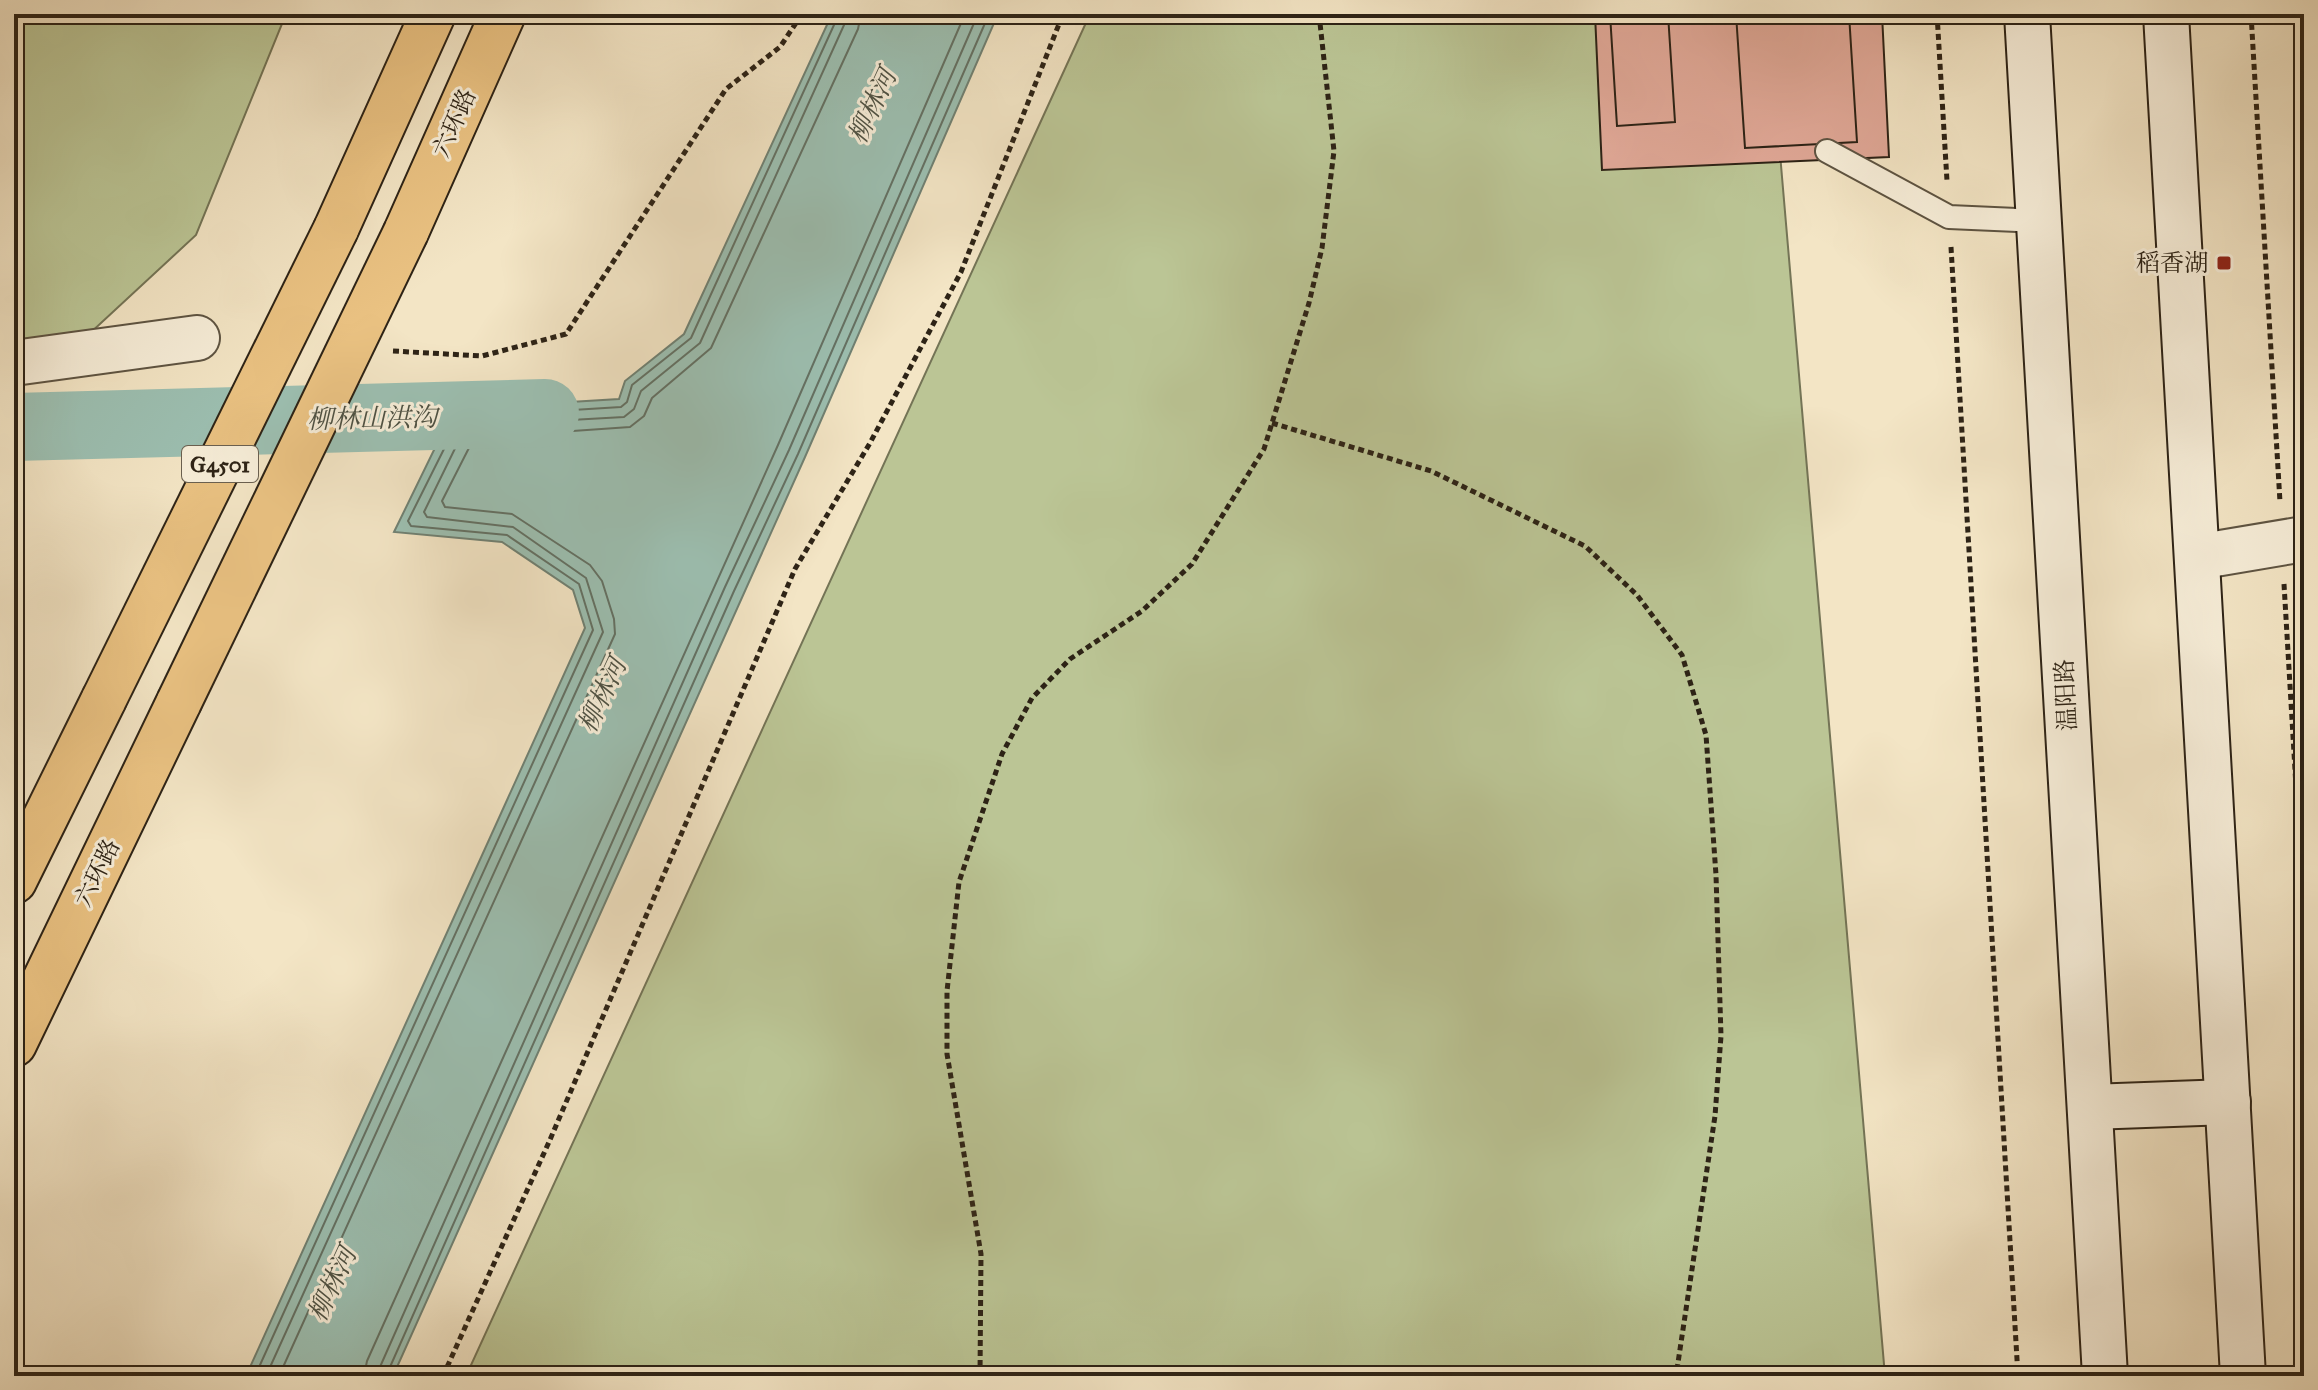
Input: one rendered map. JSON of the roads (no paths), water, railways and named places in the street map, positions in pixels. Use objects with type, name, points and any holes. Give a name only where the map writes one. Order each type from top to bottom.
[{"type":"highway","name":"G4501","points":[[14,881],[336,229],[433,14]]},
{"type":"highway","name":"六环路","points":[[14,1044],[406,232],[503,14]]},
{"type":"main road","name":"温阳路","points":[[2027,14],[2105,1376]]},
{"type":"main road","points":[[2166,14],[2243,1376]]},
{"type":"main road","points":[[14,363],[197,338]]},
{"type":"main road","points":[[2197,557],[2293,540]]},
{"type":"main road","points":[[2090,1107],[2228,1102]]},
{"type":"lane","points":[[1827,151],[1949,217],[2039,221]]},
{"type":"water","name":"柳林河","points":[[832,14],[998,14],[805,457],[393,1376],[246,1376],[585,628],[573,590],[502,542],[394,532],[454,409],[619,399],[625,381],[684,334]]},
{"type":"waterway","name":"柳林山洪沟","points":[[14,427],[545,413]]},
{"type":"place","name":"稻香湖","points":[[2224,263]]}]
